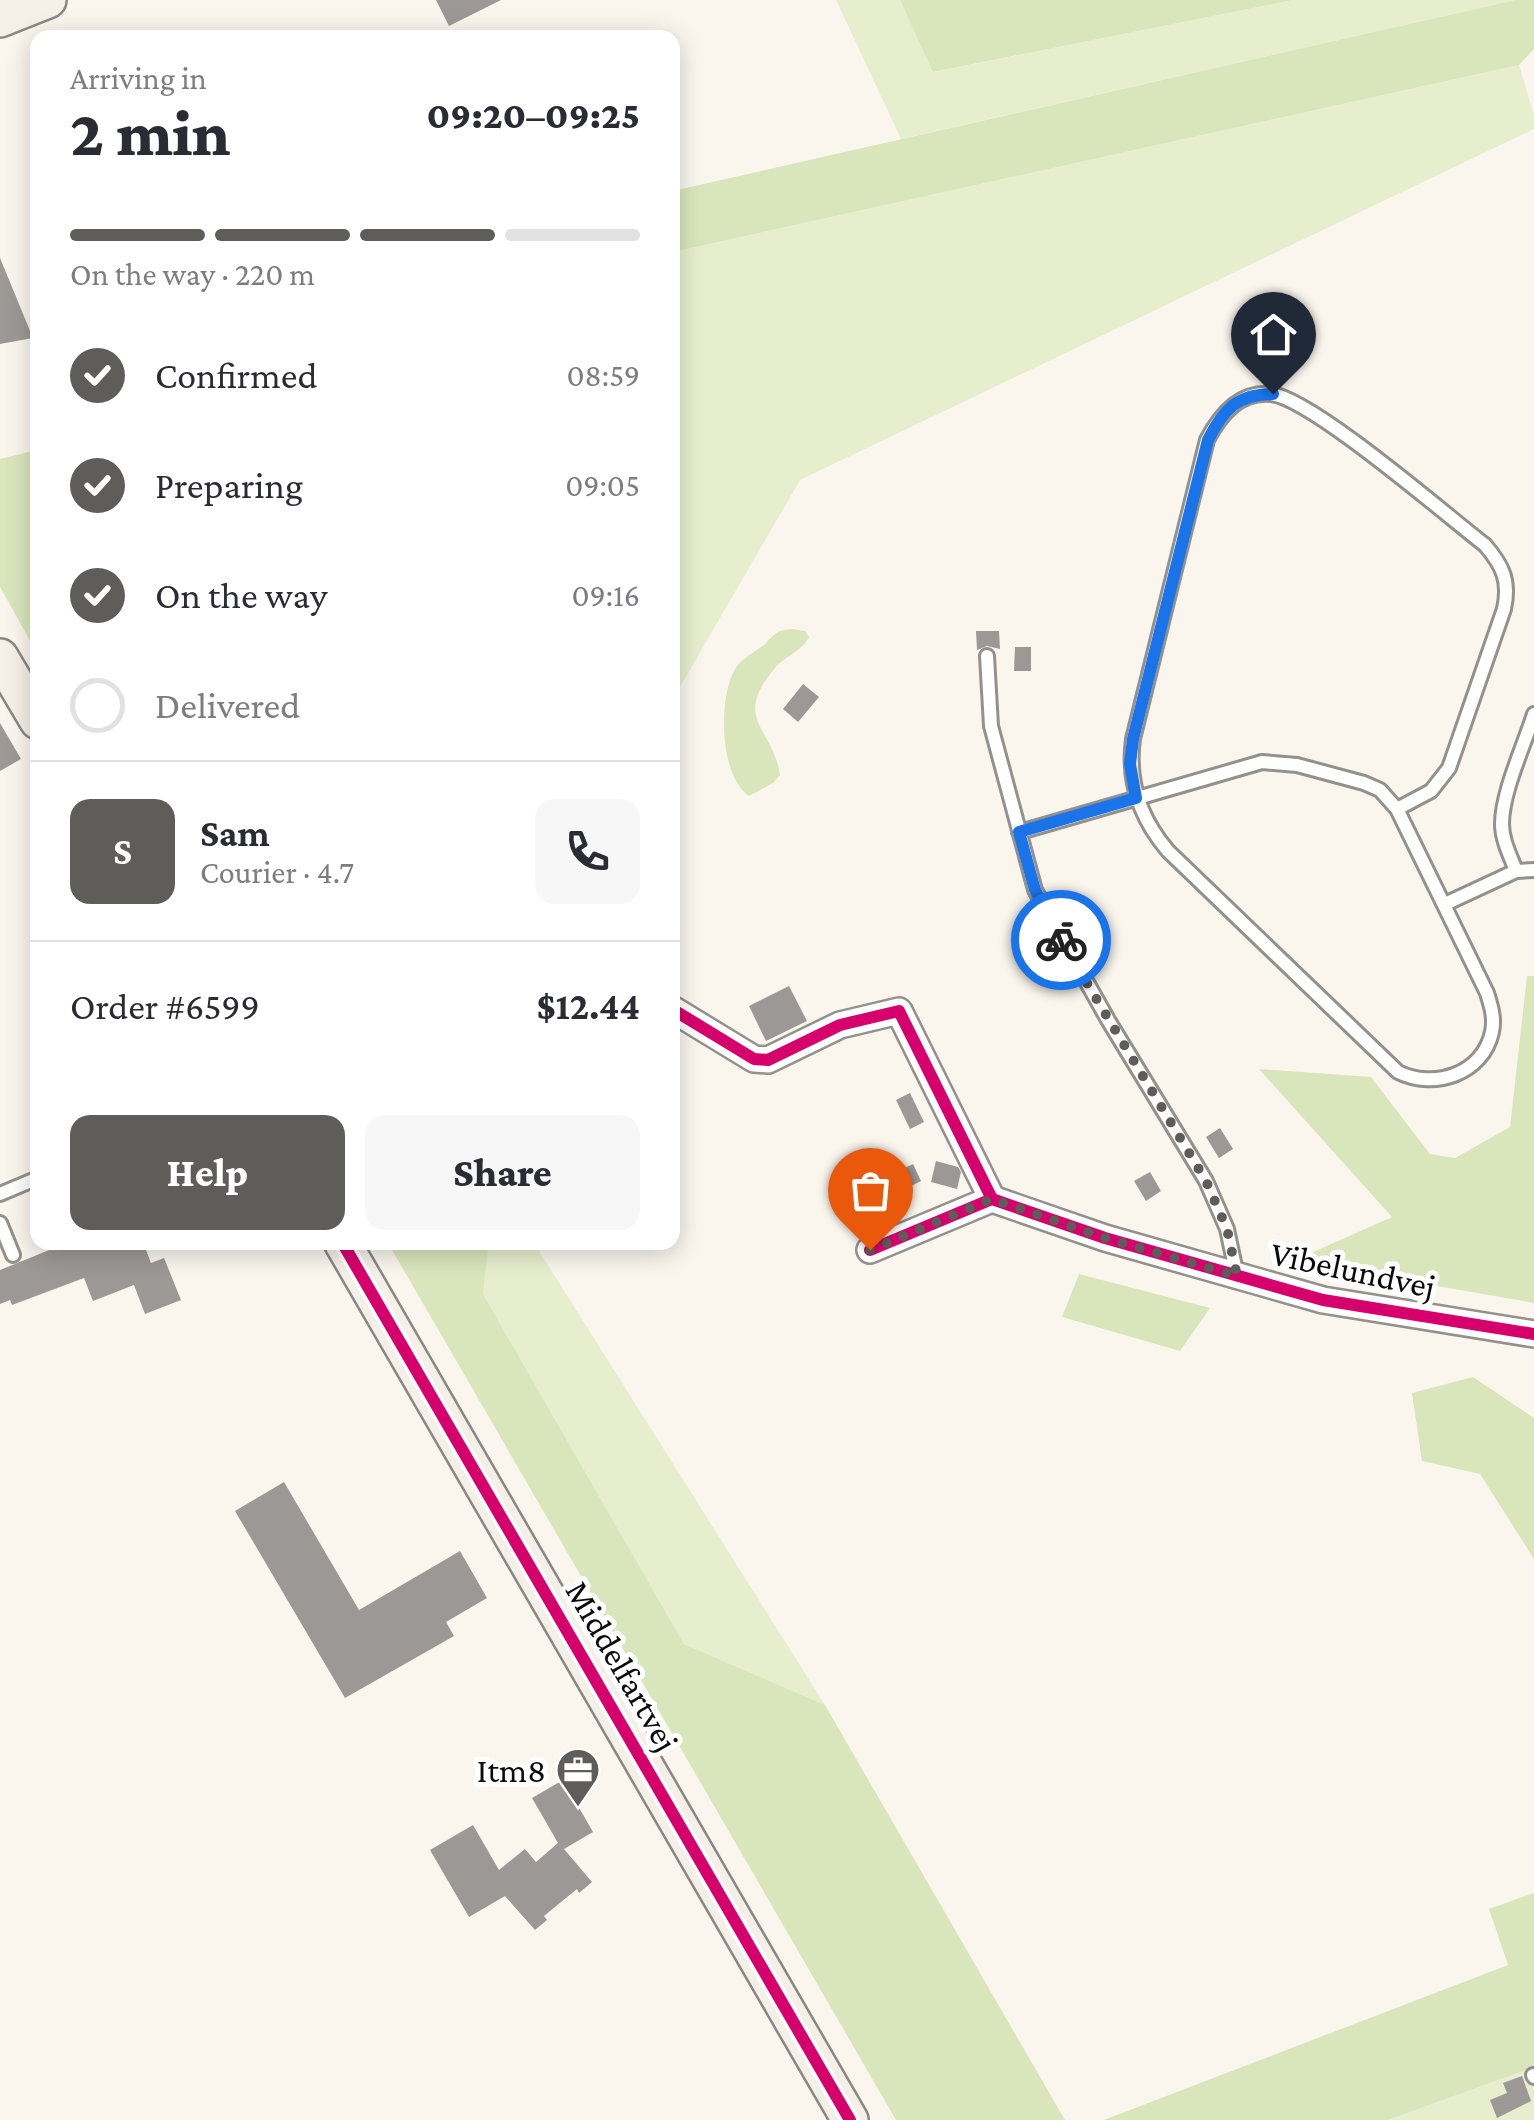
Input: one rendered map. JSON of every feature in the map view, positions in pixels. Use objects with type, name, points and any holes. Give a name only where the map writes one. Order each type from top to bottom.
[{"type":"main road","points":[[0,20],[48,0]]},
{"type":"main road","points":[[0,657],[30,708]]},
{"type":"main road","name":"Middelfartvej","points":[[347,1250],[850,2120]]},
{"type":"street","points":[[680,1014],[754,1059],[768,1060],[840,1024],[898,1011],[992,1199],[870,1250]]},
{"type":"street","name":"Vibelundvej","points":[[992,1199],[1105,1238],[1324,1300],[1534,1334]]},
{"type":"lane","points":[[1019,832],[1136,798],[1262,762],[1298,765],[1380,790],[1397,809],[1487,993],[1493,1029],[1488,1045],[1467,1069],[1452,1077],[1423,1081],[1398,1072],[1168,851],[1150,830],[1136,798],[1130,764],[1133,739],[1208,440],[1230,406],[1259,394],[1288,398],[1319,416],[1485,545],[1506,576],[1504,609],[1449,768],[1431,791],[1397,809]]},
{"type":"lane","points":[[987,656],[991,726],[1042,907],[1206,1181],[1227,1229],[1237,1276]]},
{"type":"lane","points":[[1516,870],[1502,822],[1534,714]]},
{"type":"lane","points":[[1444,904],[1516,870],[1534,870]]},
{"type":"lane","points":[[0,1194],[30,1181]]},
{"type":"lane","points":[[0,1223],[13,1255]]},
{"type":"green space","points":[[836,0],[900,0],[934,72],[1293,0],[1515,0],[901,139]]},
{"type":"green space","points":[[900,0],[1293,0],[933,72]]},
{"type":"green space","points":[[1515,0],[1534,0],[1534,49],[1519,65],[680,250],[680,189]]},
{"type":"green space","points":[[1519,65],[1534,115],[1534,129],[800,480],[680,687],[680,250]]},
{"type":"green space","points":[[30,452],[30,641],[0,587],[0,459]]},
{"type":"green space","points":[[805,631],[809,637],[775,668],[762,686],[755,712],[780,775],[749,796],[739,786],[727,754],[724,717],[729,682],[741,662],[777,633]]},
{"type":"green space","points":[[1527,976],[1534,976],[1534,1303],[1293,1261],[1392,1217],[1259,1069],[1371,1077],[1430,1154],[1455,1158],[1510,1127]]},
{"type":"green space","points":[[392,1250],[488,1250],[483,1294],[684,1644],[825,1705],[1065,2120],[896,2120]]},
{"type":"green space","points":[[488,1250],[538,1250],[825,1705],[684,1644],[483,1294]]},
{"type":"green space","points":[[1079,1274],[1210,1308],[1180,1351],[1062,1317]]},
{"type":"green space","points":[[1473,1377],[1534,1418],[1534,1559],[1480,1474],[1422,1461],[1412,1393]]},
{"type":"green space","points":[[1534,1893],[1534,2067],[1388,2120],[1104,2120],[1508,1965],[1489,1909]]},
{"type":"green space","points":[[1534,2067],[1534,2120],[1388,2120]]},
{"type":"building","points":[[436,0],[501,0],[449,26]]},
{"type":"building","points":[[0,258],[30,339],[0,344]]},
{"type":"building","points":[[976,631],[999,631],[1000,649],[987,646],[977,650]]},
{"type":"building","points":[[1015,647],[1031,647],[1031,671],[1014,671]]},
{"type":"building","points":[[803,684],[819,697],[798,722],[783,709]]},
{"type":"building","points":[[0,723],[21,759],[0,771]]},
{"type":"building","points":[[789,986],[807,1021],[766,1041],[749,1006]]},
{"type":"building","points":[[910,1093],[924,1122],[910,1129],[896,1100]]},
{"type":"building","points":[[1220,1128],[1233,1149],[1219,1158],[1206,1137]]},
{"type":"building","points":[[936,1161],[958,1167],[961,1172],[957,1189],[931,1182]]},
{"type":"building","points":[[913,1164],[921,1181],[843,1220],[834,1203]]},
{"type":"building","points":[[1150,1172],[1161,1191],[1146,1201],[1134,1181]]},
{"type":"building","points":[[49,1250],[146,1250],[151,1263],[164,1258],[181,1300],[145,1314],[134,1285],[93,1301],[84,1278],[12,1305],[10,1300],[0,1304],[0,1270]]},
{"type":"building","points":[[284,1482],[359,1610],[460,1551],[487,1598],[446,1622],[454,1636],[345,1698],[235,1511]]},
{"type":"building","points":[[563,1780],[593,1832],[564,1849],[592,1882],[544,1916],[547,1920],[535,1930],[505,1896],[469,1917],[430,1850],[473,1825],[499,1870],[525,1849],[536,1862],[558,1843],[532,1798]]},
{"type":"building","points":[[1522,2076],[1531,2101],[1497,2118],[1490,2100],[1507,2093],[1503,2083]]},
{"type":"cycle path","points":[[680,1014],[754,1059],[768,1060],[840,1025],[899,1011],[992,1199]]},
{"type":"cycle path","points":[[870,1250],[992,1199],[1105,1238],[1323,1300],[1534,1334]]},
{"type":"cycle path","points":[[347,1250],[850,2120]]},
{"type":"way so far","points":[[870,1250],[992,1199],[1105,1238],[1237,1276],[1227,1229],[1206,1181],[1061,940]]},
{"type":"place","name":"Itm8","points":[[578,1808]]},
{"type":"route","points":[[1061,940],[1035,890],[1019,832],[1136,798],[1130,764],[1133,739],[1208,440],[1230,406],[1259,394],[1273,394]]}]
